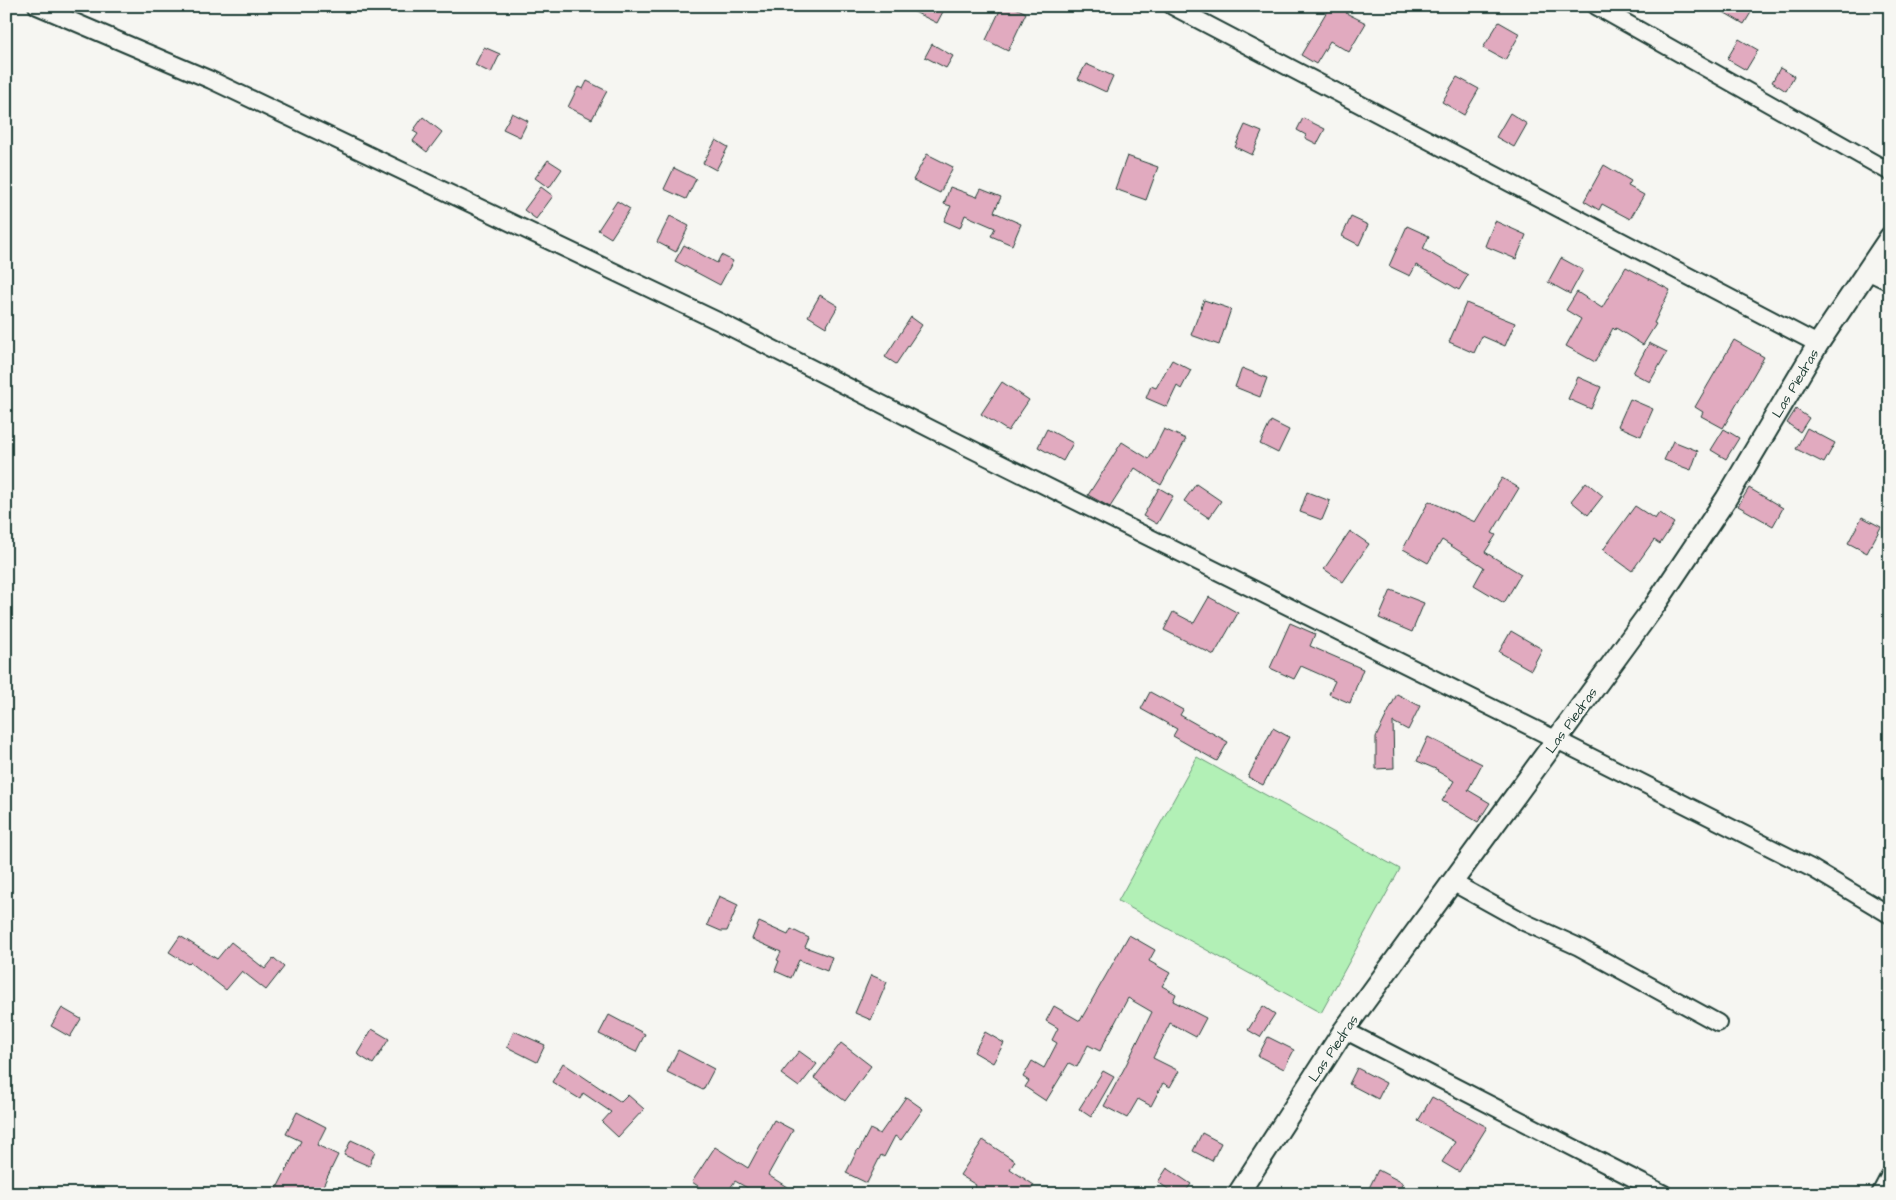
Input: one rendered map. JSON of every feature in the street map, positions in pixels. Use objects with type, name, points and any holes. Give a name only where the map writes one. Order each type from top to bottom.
[{"type":"street","points":[[36,6],[211,80],[724,324],[1813,869],[1890,914]]},
{"type":"street","points":[[1172,6],[1818,344]]},
{"type":"street","points":[[1596,6],[1890,172]]},
{"type":"street","name":"Las Piedras","points":[[1238,1194],[1344,1030],[1655,605],[1726,499],[1818,344],[1890,237]]},
{"type":"street","points":[[1868,271],[1890,282]]},
{"type":"street","points":[[1452,882],[1526,923],[1579,947],[1718,1023]]},
{"type":"street","points":[[1344,1030],[1664,1194]]},
{"type":"street","points":[[1880,1194],[1890,1175]]},
{"type":"green space","points":[[1197,757],[1400,869],[1321,1013],[1118,901]]},
{"type":"building","points":[[902,6],[946,6],[937,23]]},
{"type":"building","points":[[1002,6],[1012,6],[1026,13],[1008,51],[986,40]]},
{"type":"building","points":[[1330,6],[1350,6],[1346,13],[1366,23],[1349,52],[1330,41],[1316,64],[1301,55]]},
{"type":"building","points":[[1713,6],[1755,6],[1744,24]]},
{"type":"building","points":[[1499,22],[1520,34],[1505,60],[1483,48]]},
{"type":"building","points":[[1739,39],[1758,50],[1746,70],[1727,59]]},
{"type":"building","points":[[932,44],[953,56],[946,68],[925,57]]},
{"type":"building","points":[[484,47],[500,54],[491,73],[475,65]]},
{"type":"building","points":[[1086,64],[1113,76],[1106,92],[1078,79]]},
{"type":"building","points":[[1780,68],[1794,76],[1786,91],[1772,82]]},
{"type":"building","points":[[1457,77],[1479,89],[1464,115],[1442,102]]},
{"type":"building","points":[[587,81],[607,91],[592,119],[568,107],[578,87],[583,89]]},
{"type":"building","points":[[512,113],[528,121],[520,137],[503,129]]},
{"type":"building","points":[[1510,113],[1527,124],[1514,147],[1496,137]]},
{"type":"building","points":[[423,117],[442,132],[427,152],[413,141],[418,134],[413,131]]},
{"type":"building","points":[[1303,118],[1325,129],[1317,144],[1305,138],[1306,135],[1297,130]]},
{"type":"building","points":[[1245,125],[1262,132],[1252,155],[1235,147]]},
{"type":"building","points":[[716,140],[728,147],[716,170],[703,163]]},
{"type":"building","points":[[927,154],[953,167],[940,193],[913,180]]},
{"type":"building","points":[[1127,156],[1158,167],[1146,200],[1115,189]]},
{"type":"building","points":[[548,160],[562,169],[549,188],[535,178]]},
{"type":"building","points":[[1604,165],[1631,181],[1628,186],[1644,195],[1630,219],[1602,204],[1599,210],[1584,201]]},
{"type":"building","points":[[674,168],[696,179],[686,199],[664,189]]},
{"type":"building","points":[[541,187],[553,196],[536,219],[524,210]]},
{"type":"building","points":[[950,187],[977,197],[981,189],[1001,197],[994,212],[1021,224],[1012,245],[991,236],[995,228],[965,215],[960,228],[944,221],[951,206],[944,204]]},
{"type":"building","points":[[617,201],[630,209],[611,238],[598,230]]},
{"type":"building","points":[[670,216],[689,226],[676,252],[657,242]]},
{"type":"building","points":[[1351,217],[1368,225],[1359,245],[1342,236]]},
{"type":"building","points":[[1495,221],[1526,235],[1516,259],[1485,246]]},
{"type":"building","points":[[1407,226],[1429,236],[1423,249],[1468,275],[1459,290],[1416,265],[1410,276],[1389,266]]},
{"type":"building","points":[[684,245],[717,263],[721,255],[733,261],[720,285],[675,261]]},
{"type":"building","points":[[1561,258],[1583,270],[1570,294],[1548,282]]},
{"type":"building","points":[[1626,267],[1670,290],[1654,323],[1656,324],[1643,345],[1613,328],[1595,362],[1566,346],[1581,319],[1566,310],[1577,292],[1602,308]]},
{"type":"building","points":[[820,295],[838,306],[826,327],[808,316]]},
{"type":"building","points":[[1204,300],[1231,309],[1219,345],[1191,335]]},
{"type":"building","points":[[1466,303],[1515,323],[1505,346],[1482,336],[1474,353],[1449,342]]},
{"type":"building","points":[[911,317],[922,325],[896,364],[885,357]]},
{"type":"building","points":[[1734,340],[1764,357],[1723,428],[1701,416],[1703,412],[1695,407]]},
{"type":"building","points":[[1649,343],[1667,352],[1650,382],[1633,373]]},
{"type":"building","points":[[1172,360],[1191,370],[1181,389],[1177,386],[1167,407],[1146,398],[1151,386],[1156,388]]},
{"type":"building","points":[[1242,368],[1267,378],[1260,397],[1235,387]]},
{"type":"building","points":[[1578,377],[1601,387],[1591,409],[1568,399]]},
{"type":"building","points":[[1002,382],[1029,400],[1008,431],[981,414]]},
{"type":"building","points":[[1630,399],[1653,409],[1641,436],[1618,426]]},
{"type":"building","points":[[1796,409],[1809,418],[1800,432],[1787,423]]},
{"type":"building","points":[[1271,421],[1289,430],[1278,453],[1260,444]]},
{"type":"building","points":[[1807,428],[1835,443],[1824,463],[1796,449]]},
{"type":"building","points":[[1047,429],[1073,443],[1063,461],[1038,447]]},
{"type":"building","points":[[1164,429],[1186,439],[1161,485],[1135,468],[1110,507],[1088,495],[1122,442],[1149,459]]},
{"type":"building","points":[[1724,429],[1739,438],[1726,459],[1711,450]]},
{"type":"building","points":[[1673,441],[1698,451],[1691,470],[1664,460]]},
{"type":"building","points":[[1502,478],[1519,488],[1492,533],[1496,535],[1485,552],[1521,574],[1504,603],[1474,585],[1484,567],[1442,540],[1428,563],[1403,549],[1429,501],[1475,522]]},
{"type":"building","points":[[1586,482],[1603,496],[1588,515],[1571,501]]},
{"type":"building","points":[[1196,484],[1221,501],[1209,518],[1184,501]]},
{"type":"building","points":[[1159,488],[1173,496],[1157,524],[1143,516]]},
{"type":"building","points":[[1749,488],[1783,508],[1773,526],[1738,506]]},
{"type":"building","points":[[1307,492],[1330,501],[1322,520],[1300,512]]},
{"type":"building","points":[[1635,506],[1655,519],[1659,513],[1674,523],[1660,544],[1654,540],[1632,571],[1603,550]]},
{"type":"building","points":[[1862,517],[1881,527],[1867,553],[1848,543]]},
{"type":"building","points":[[1350,531],[1369,544],[1343,582],[1324,569]]},
{"type":"building","points":[[1391,590],[1424,603],[1412,632],[1379,618]]},
{"type":"building","points":[[1209,597],[1238,613],[1214,655],[1164,630],[1173,612],[1194,623]]},
{"type":"building","points":[[1290,623],[1315,634],[1310,646],[1363,669],[1350,703],[1329,694],[1335,681],[1301,666],[1294,679],[1270,668]]},
{"type":"building","points":[[1511,631],[1542,649],[1531,670],[1499,652]]},
{"type":"building","points":[[1150,692],[1183,710],[1180,715],[1228,742],[1217,761],[1173,736],[1177,729],[1141,709]]},
{"type":"building","points":[[1397,694],[1420,706],[1408,730],[1393,722],[1394,768],[1376,769],[1376,737]]},
{"type":"building","points":[[1273,728],[1289,737],[1263,785],[1248,777]]},
{"type":"building","points":[[1428,737],[1482,764],[1468,790],[1490,803],[1478,822],[1442,801],[1454,781],[1438,770],[1417,761]]},
{"type":"building","points":[[719,896],[738,905],[727,931],[721,931],[707,925]]},
{"type":"building","points":[[759,922],[788,935],[791,929],[809,938],[805,947],[832,957],[827,971],[799,960],[791,978],[775,971],[781,952],[752,939]]},
{"type":"building","points":[[1129,935],[1155,950],[1149,961],[1170,973],[1162,986],[1176,994],[1173,1001],[1206,1018],[1196,1037],[1170,1023],[1153,1058],[1179,1071],[1170,1087],[1163,1083],[1151,1106],[1138,1099],[1127,1118],[1104,1106],[1152,1012],[1128,998],[1100,1051],[1088,1045],[1077,1067],[1069,1063],[1046,1101],[1025,1087],[1029,1081],[1023,1077],[1032,1061],[1044,1068],[1057,1043],[1052,1040],[1058,1028],[1046,1021],[1054,1006],[1080,1021]]},
{"type":"building","points":[[180,936],[217,959],[231,942],[265,969],[274,958],[284,967],[266,990],[242,971],[226,990],[190,962],[188,964],[169,952]]},
{"type":"building","points":[[871,975],[887,982],[871,1020],[855,1013]]},
{"type":"building","points":[[1263,1006],[1275,1014],[1260,1037],[1248,1030]]},
{"type":"building","points":[[62,1008],[81,1019],[70,1037],[51,1026]]},
{"type":"building","points":[[609,1015],[645,1034],[636,1052],[599,1034]]},
{"type":"building","points":[[372,1029],[389,1039],[373,1064],[357,1054]]},
{"type":"building","points":[[514,1031],[545,1045],[537,1062],[507,1047]]},
{"type":"building","points":[[985,1032],[1004,1043],[993,1063],[974,1052]]},
{"type":"building","points":[[1268,1037],[1294,1050],[1284,1069],[1258,1056]]},
{"type":"building","points":[[841,1043],[871,1066],[845,1101],[814,1078]]},
{"type":"building","points":[[678,1050],[714,1069],[703,1090],[667,1072]]},
{"type":"building","points":[[799,1051],[817,1064],[799,1087],[781,1074]]},
{"type":"building","points":[[563,1063],[621,1102],[628,1095],[644,1109],[618,1137],[602,1122],[611,1112],[583,1093],[580,1099],[552,1082]]},
{"type":"building","points":[[1357,1068],[1386,1083],[1378,1099],[1349,1084]]},
{"type":"building","points":[[1103,1071],[1114,1077],[1091,1117],[1079,1109]]},
{"type":"building","points":[[906,1097],[923,1109],[901,1140],[895,1136],[884,1157],[881,1155],[867,1183],[846,1173],[870,1129],[880,1134]]},
{"type":"building","points":[[1432,1097],[1487,1127],[1459,1172],[1442,1162],[1455,1142],[1418,1121]]},
{"type":"building","points":[[297,1112],[326,1127],[317,1145],[338,1155],[319,1194],[274,1194],[301,1141],[286,1134]]},
{"type":"building","points":[[774,1120],[793,1130],[768,1175],[798,1194],[758,1194],[735,1181],[726,1194],[710,1194],[692,1182],[715,1147],[748,1168]]},
{"type":"building","points":[[1202,1133],[1221,1143],[1212,1161],[1193,1151]]},
{"type":"building","points":[[351,1140],[375,1151],[369,1166],[344,1155]]},
{"type":"building","points":[[983,1140],[1015,1161],[1010,1169],[1034,1185],[1028,1194],[972,1194],[976,1185],[960,1175]]},
{"type":"building","points":[[1167,1168],[1191,1184],[1184,1194],[1175,1194],[1158,1182]]},
{"type":"building","points":[[1378,1170],[1403,1183],[1397,1194],[1366,1194]]}]
